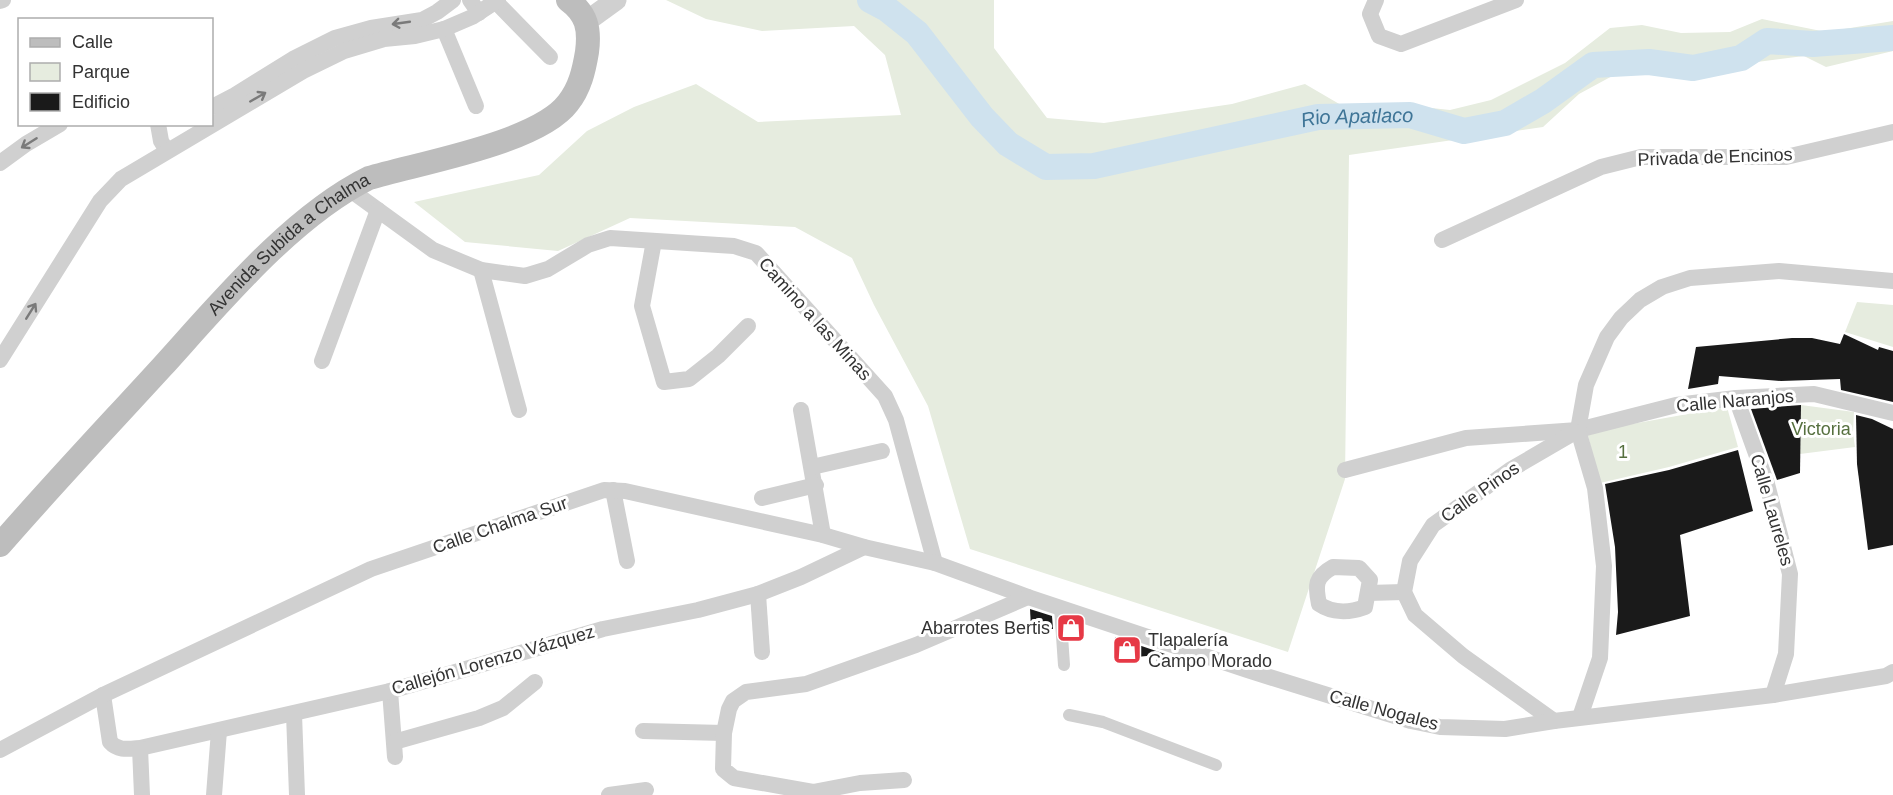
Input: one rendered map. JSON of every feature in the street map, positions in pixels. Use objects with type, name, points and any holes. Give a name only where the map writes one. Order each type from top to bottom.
[{"type":"main road","name":"Avenida Subida a Chalma","points":[[0,545],[180,346],[270,252],[318,210],[369,178],[504,141],[549,121],[568,103],[581,79],[588,47],[582,8]]},
{"type":"street","points":[[213,106],[293,58],[335,38],[371,28],[422,20],[453,0]]},
{"type":"street","points":[[582,8],[616,0]]},
{"type":"street","points":[[1376,0],[1370,14],[1379,36],[1401,44],[1516,0]]},
{"type":"street","points":[[213,124],[303,71],[344,51],[384,39],[416,36],[444,29],[474,7],[497,1],[550,57]]},
{"type":"street","points":[[444,29],[476,106]]},
{"type":"street","points":[[0,163],[57,126]]},
{"type":"street","points":[[158,126],[161,141],[167,151]]},
{"type":"street","points":[[0,360],[100,201],[121,179],[210,126]]},
{"type":"street","name":"Privada de Encinos","points":[[1442,240],[1601,167],[1641,157],[1786,157],[1893,132]]},
{"type":"street","name":"Camino a las Minas","points":[[349,189],[433,250],[481,270],[525,276],[548,270],[588,245],[610,238],[734,246],[756,253],[885,396],[896,420],[935,562]]},
{"type":"street","points":[[322,361],[378,210]]},
{"type":"street","points":[[654,241],[642,306],[664,382],[689,379],[718,356],[748,326]]},
{"type":"street","points":[[481,270],[519,410]]},
{"type":"street","points":[[1580,717],[1600,658],[1604,566],[1595,488],[1578,430],[1586,385],[1607,337],[1621,318],[1640,300],[1662,287],[1690,278],[1779,271],[1893,281]]},
{"type":"street","name":"Calle Naranjos","points":[[1578,430],[1676,405],[1736,398],[1814,394],[1893,413]]},
{"type":"street","name":"Calle Laureles","points":[[1736,398],[1767,484],[1790,574],[1786,654],[1773,695]]},
{"type":"street","points":[[801,410],[816,484],[823,535]]},
{"type":"street","points":[[1345,470],[1466,438],[1578,430]]},
{"type":"street","name":"Calle Pinos","points":[[1404,592],[1410,561],[1433,525],[1510,470],[1578,430]]},
{"type":"street","points":[[812,467],[882,451]]},
{"type":"street","points":[[762,498],[816,484]]},
{"type":"street","name":"Calle Chalma Sur","points":[[0,750],[103,695],[371,569],[604,490],[625,491],[935,562],[1029,597]]},
{"type":"street","points":[[613,490],[627,561]]},
{"type":"street","name":"Callejón Lorenzo Vázquez","points":[[103,695],[110,742],[115,747],[140,748],[390,691],[603,629],[698,610],[758,594],[864,546]]},
{"type":"street","points":[[1368,592],[1404,592],[1415,615],[1463,656],[1554,721]]},
{"type":"street","points":[[758,594],[762,652]]},
{"type":"street","points":[[904,780],[860,783],[813,792],[761,789],[734,778],[723,769],[724,733],[729,709],[733,701],[746,692],[806,684],[916,645],[1029,597]]},
{"type":"street","name":"Calle Nogales","points":[[1029,597],[1247,670],[1430,725],[1452,728],[1505,729],[1580,717],[1773,695],[1886,676],[1893,672]]},
{"type":"street","points":[[1060,607],[1064,666]]},
{"type":"street","points":[[390,691],[395,749],[503,708],[535,682]]},
{"type":"street","points":[[294,714],[297,795]]},
{"type":"street","points":[[1069,715],[1103,722],[1216,765]]},
{"type":"street","points":[[214,795],[219,731]]},
{"type":"street","points":[[643,731],[724,733]]},
{"type":"street","points":[[140,748],[142,795]]},
{"type":"street","points":[[609,795],[646,790]]},
{"type":"green space","points":[[666,0],[994,0],[994,48],[1047,118],[1104,123],[1232,104],[1305,84],[1341,105],[1385,103],[1450,110],[1491,100],[1565,63],[1610,28],[1642,25],[1681,33],[1730,32],[1762,19],[1826,32],[1893,21],[1893,51],[1826,67],[1804,56],[1673,73],[1616,74],[1579,94],[1543,127],[1349,155],[1345,479],[1288,652],[970,549],[928,406],[874,305],[852,258],[795,227],[630,218],[558,251],[465,242],[414,202],[539,175],[587,131],[634,107],[696,84],[758,122],[901,115],[885,55],[854,26],[762,31],[706,19]]},
{"type":"green space","points":[[1857,302],[1893,305],[1893,347],[1845,332]]},
{"type":"green space","name":"Victoria","points":[[1801,405],[1854,412],[1855,447],[1800,454]]},
{"type":"green space","name":"1","points":[[1727,407],[1738,447],[1669,467],[1600,483],[1587,432]]},
{"type":"building","points":[[1844,334],[1878,350],[1879,347],[1893,351],[1893,402],[1841,390],[1840,379],[1781,381],[1719,376],[1718,384],[1688,389],[1696,347],[1792,338],[1812,338],[1840,344]]},
{"type":"building","name":"Victoria","points":[[1801,405],[1800,473],[1777,480],[1751,409]]},
{"type":"building","points":[[1856,415],[1872,419],[1893,429],[1893,545],[1868,550],[1857,464]]},
{"type":"building","points":[[1738,450],[1753,511],[1680,535],[1690,616],[1616,635],[1618,612],[1615,547],[1605,484],[1669,470]]},
{"type":"building","points":[[1030,609],[1052,616],[1053,629],[1031,628]]},
{"type":"building","points":[[1115,637],[1168,655],[1169,662],[1157,663],[1156,655],[1118,659]]},
{"type":"waterway","name":"Rio Apatlaco","points":[[870,0],[887,9],[917,33],[982,117],[1008,144],[1046,167],[1094,166],[1318,117],[1410,115],[1464,131],[1505,123],[1543,101],[1593,65],[1649,62],[1693,68],[1741,58],[1767,41],[1813,44],[1893,38]]},
{"type":"place","name":"Abarrotes Bertis","points":[[1071,628]]},
{"type":"place","name":"Tlapalería Campo Morado","points":[[1127,650]]}]
